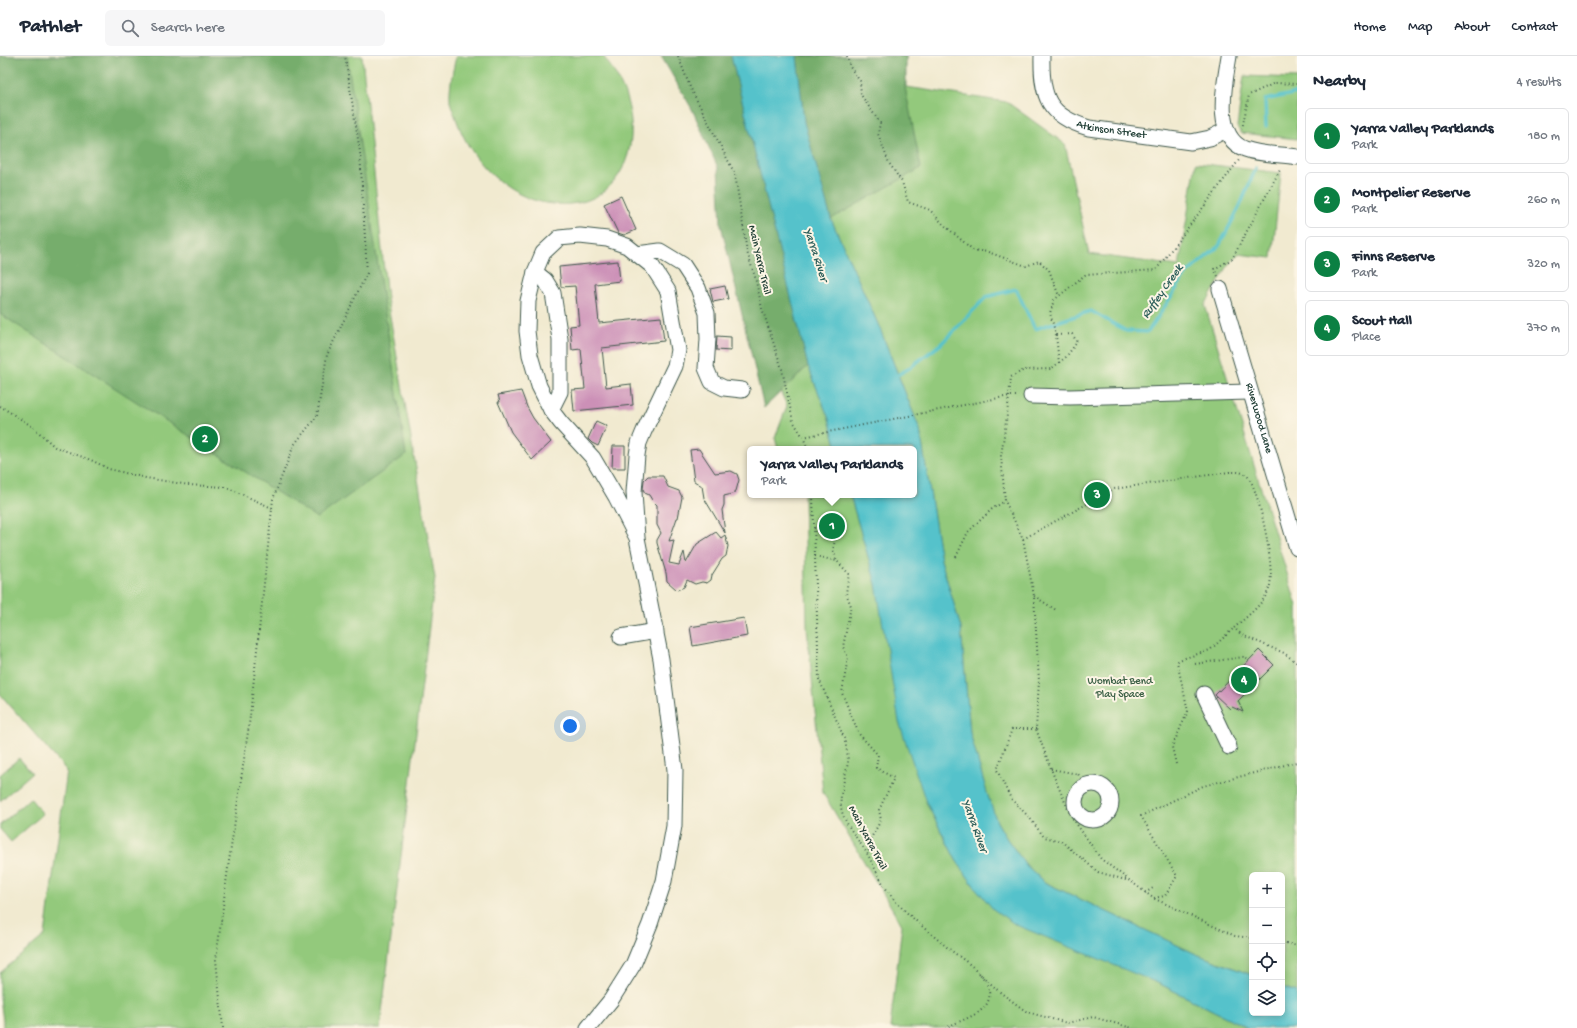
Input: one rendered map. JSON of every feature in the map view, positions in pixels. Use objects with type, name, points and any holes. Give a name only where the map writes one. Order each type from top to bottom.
[{"type":"street","name":"Atkinson Street","points":[[1042,56],[1043,82],[1046,95],[1052,108],[1062,117],[1074,124],[1089,128],[1191,142],[1210,138],[1226,130]]},
{"type":"street","points":[[1229,56],[1223,114],[1226,130],[1239,146],[1252,151],[1291,156]]},
{"type":"street","points":[[588,1028],[611,1000],[632,965],[647,931],[664,881],[674,826],[675,770],[661,659],[637,538],[634,492],[636,454],[644,431],[675,366],[678,350],[668,291],[652,266],[627,246],[607,239],[580,236],[559,238],[542,253],[535,272],[528,301],[528,342],[539,386],[551,410],[593,458],[616,497],[637,538]]},
{"type":"street","points":[[637,254],[660,251],[683,265],[698,288],[706,313],[708,339],[706,368],[712,382],[724,388],[742,390]]},
{"type":"street","points":[[535,272],[545,280],[552,293],[560,339],[560,392],[551,410]]},
{"type":"street","name":"Riverwood Lane","points":[[1220,289],[1249,392],[1297,548]]},
{"type":"street","points":[[1031,396],[1070,397],[1249,392]]},
{"type":"street","points":[[621,637],[656,631]]},
{"type":"street","points":[[1204,694],[1229,747]]},
{"type":"path","points":[[223,1028],[216,960],[249,725],[273,499],[294,445],[317,416],[327,355],[367,273],[360,152],[345,56]]},
{"type":"path","name":"Main Yarra Trail","points":[[678,56],[690,87],[708,124],[728,158],[734,174],[747,252],[756,276],[762,308],[782,369],[793,421],[807,446]]},
{"type":"path","points":[[847,56],[850,67],[860,81],[861,95],[880,123],[878,134],[889,163],[902,182],[908,202],[930,210],[943,224],[973,250],[988,252],[1026,266],[1039,260],[1049,270],[1059,296]]},
{"type":"path","points":[[1059,362],[1056,335],[1050,313],[1054,300],[1085,275],[1156,270],[1239,160],[1239,146],[1249,94],[1275,83],[1297,84]]},
{"type":"path","points":[[1214,269],[1232,259],[1280,171],[1291,156]]},
{"type":"path","points":[[1056,335],[1072,334],[1077,342],[1066,357],[1051,369],[1024,370],[1011,377],[1001,456],[1005,501],[1024,539],[1034,596],[1039,681],[1036,729],[1050,769],[1071,816],[1101,859],[1153,898],[1235,936],[1249,938]]},
{"type":"path","points":[[803,437],[1009,396]]},
{"type":"path","points":[[0,406],[33,427],[55,447],[91,460],[110,469],[146,478],[189,485],[226,487],[272,508]]},
{"type":"path","points":[[1024,539],[1114,489],[1229,472],[1243,473],[1248,478],[1254,489],[1261,512],[1269,557],[1271,584],[1269,591],[1262,601],[1210,650],[1177,662],[1188,711],[1172,747],[1176,764]]},
{"type":"path","name":"Main Yarra Trail","points":[[813,498],[819,679],[847,747],[848,761],[841,807],[844,817],[868,855],[885,889],[898,904],[948,948],[972,966],[986,982],[989,992],[988,1003],[983,1009],[946,1028]]},
{"type":"path","points":[[956,557],[968,532],[992,509],[1005,501]]},
{"type":"path","points":[[814,528],[836,534],[832,550],[837,561],[850,574],[846,593],[851,606],[844,647],[848,657],[842,693],[859,734],[878,755],[876,768],[894,778],[879,810],[881,820],[871,838],[868,855]]},
{"type":"path","points":[[815,556],[837,561]]},
{"type":"path","points":[[1034,596],[1056,610]]},
{"type":"path","points":[[1234,628],[1242,635],[1284,653],[1297,663]]},
{"type":"path","points":[[1195,664],[1243,657],[1250,659]]},
{"type":"path","points":[[1036,729],[1012,729],[997,770],[1010,799],[1029,817],[1044,837],[1061,841],[1098,872],[1131,881]]},
{"type":"path","points":[[1153,898],[1165,896],[1177,876],[1141,816],[1203,786],[1297,762]]},
{"type":"path","points":[[1050,769],[1078,774],[1086,785]]},
{"type":"path","points":[[1145,892],[1153,888]]},
{"type":"path","points":[[1285,943],[1297,946]]},
{"type":"path","points":[[972,966],[1001,992],[1027,1012],[1067,1023],[1093,1017],[1132,1028]]},
{"type":"green space","points":[[0,56],[362,56],[387,299],[435,578],[380,1028],[3,1028],[0,997],[0,973],[45,935],[67,771],[0,694]]},
{"type":"green space","points":[[0,56],[347,56],[406,455],[317,518],[0,314]]},
{"type":"green space","points":[[456,56],[603,56],[615,73],[624,91],[631,121],[631,138],[628,154],[622,169],[613,182],[602,193],[587,200],[570,204],[551,204],[533,200],[500,182],[486,169],[474,154],[464,138],[452,108],[450,101],[450,90]]},
{"type":"green space","points":[[661,56],[731,56],[808,366],[764,408],[721,225],[718,168],[692,109]]},
{"type":"green space","name":"Wombat Bend Play Space","points":[[797,56],[906,56],[906,87],[1007,102],[1065,144],[1089,254],[1179,266],[1196,163],[1281,173],[1272,258],[1238,254],[1229,264],[1205,305],[1297,606],[1297,992],[1285,988],[1285,872],[1249,872],[1249,974],[1196,954],[1044,882],[1026,865],[1007,839],[997,822],[970,733],[961,628],[941,560],[920,430],[878,324],[831,219]]},
{"type":"green space","points":[[797,56],[906,56],[905,87],[921,168],[831,219],[804,122]]},
{"type":"green space","points":[[1244,76],[1297,78],[1297,139],[1241,133],[1237,127]]},
{"type":"green space","points":[[764,354],[808,366],[829,419],[836,446],[777,446],[775,438],[787,406]]},
{"type":"green space","points":[[804,498],[851,498],[876,584],[926,802],[956,860],[974,886],[1160,984],[1248,1028],[890,1028],[902,925],[823,793],[807,627]]},
{"type":"green space","points":[[19,758],[32,773],[0,801],[0,775]]},
{"type":"green space","points":[[30,798],[43,814],[11,842],[0,829],[0,825]]},
{"type":"water","name":"Yarra River","points":[[731,56],[797,56],[804,122],[831,219],[878,324],[920,430],[941,560],[961,628],[970,733],[997,822],[1007,839],[1026,865],[1044,882],[1196,954],[1249,974],[1249,1016],[1285,1016],[1285,988],[1297,992],[1297,1028],[1248,1028],[1160,984],[1016,925],[993,909],[974,886],[956,860],[926,802],[899,722],[876,584],[851,498],[917,498],[917,446],[836,446],[829,419],[808,366]]},
{"type":"building","points":[[621,196],[636,230],[624,235],[618,233],[604,204]]},
{"type":"building","points":[[618,261],[620,281],[595,284],[599,323],[661,317],[664,341],[602,348],[606,387],[631,384],[633,405],[574,411],[572,390],[585,389],[581,349],[572,350],[570,326],[579,325],[575,286],[561,287],[559,267]]},
{"type":"building","points":[[725,286],[728,299],[713,302],[710,289]]},
{"type":"building","points":[[717,336],[731,337],[731,351],[716,350]]},
{"type":"building","points":[[521,391],[533,418],[551,442],[532,460],[511,432],[498,402],[500,402],[498,395]]},
{"type":"building","points":[[596,421],[607,426],[598,446],[588,439]]},
{"type":"building","points":[[613,446],[625,446],[625,468],[612,468]]},
{"type":"building","points":[[699,449],[715,473],[731,471],[737,474],[739,480],[736,491],[732,494],[724,496],[724,505],[722,510],[725,533],[704,498],[702,486],[694,481],[690,450]]},
{"type":"building","points":[[648,476],[663,476],[668,487],[679,491],[682,497],[678,518],[669,541],[674,540],[669,563],[679,565],[684,552],[686,563],[697,544],[716,532],[721,538],[725,535],[728,546],[726,556],[722,559],[712,575],[711,580],[707,583],[702,582],[695,584],[687,580],[684,587],[677,590],[667,581],[657,543],[661,533],[657,525],[657,505],[643,489],[644,480]]},
{"type":"building","points":[[744,618],[747,636],[693,646],[690,627]]},
{"type":"building","points":[[1259,650],[1274,665],[1238,701],[1243,712],[1232,707],[1230,709],[1215,695]]},
{"type":"waterway","name":"Ruffey Creek","points":[[1266,127],[1265,100],[1297,93]]},
{"type":"waterway","name":"Ruffey Creek","points":[[894,377],[908,369],[941,344],[986,297],[1016,289],[1035,329],[1091,311],[1126,331],[1148,332],[1186,274],[1219,246],[1240,206],[1256,168]]},
{"type":"place","name":"Montpelier Reserve","points":[[205,439]]},
{"type":"place","name":"Finns Reserve","points":[[1097,495]]},
{"type":"place","name":"Yarra Valley Parklands","points":[[832,526]]},
{"type":"place","name":"Scout Hall","points":[[1244,680]]}]
